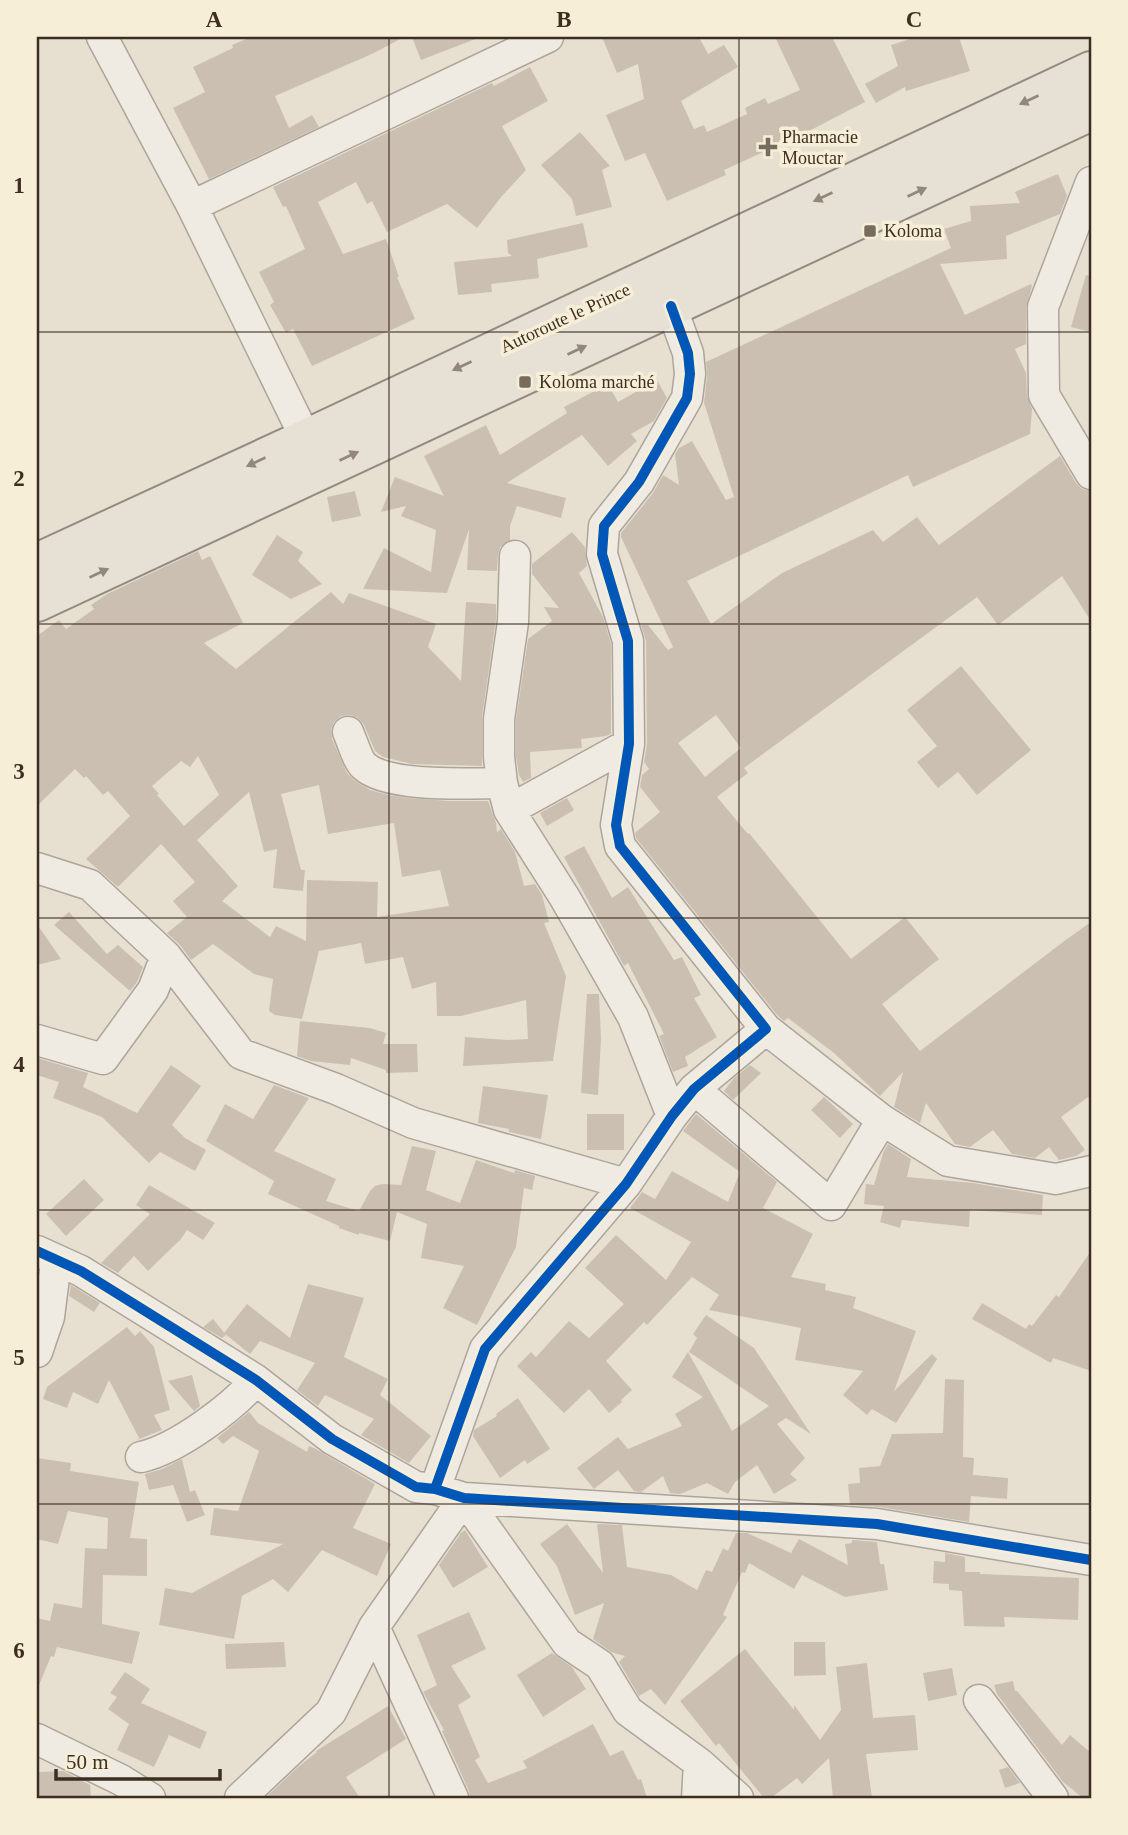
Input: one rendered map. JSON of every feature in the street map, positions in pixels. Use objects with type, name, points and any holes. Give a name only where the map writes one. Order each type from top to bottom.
[{"type":"main road","name":"Autoroute le Prince","points":[[37,563],[1091,71]]},
{"type":"main road","name":"Autoroute le Prince","points":[[37,602],[1091,111]]},
{"type":"street","points":[[102,37],[192,206],[306,439]]},
{"type":"street","points":[[192,206],[548,37]]},
{"type":"street","points":[[1091,181],[1043,307],[1044,395],[1091,474]]},
{"type":"street","points":[[671,306],[688,353],[690,374],[687,398],[639,482],[604,526],[602,554],[628,641],[629,744],[616,825],[620,846],[766,1029],[882,1120],[948,1161],[1056,1179],[1091,1171]]},
{"type":"street","points":[[515,556],[513,622],[499,719],[499,757],[505,796],[633,1017],[672,1116]]},
{"type":"street","points":[[348,732],[363,766],[382,776],[505,796],[629,744]]},
{"type":"street","points":[[37,868],[90,885],[166,956],[241,1054],[336,1089],[414,1123],[626,1184]]},
{"type":"street","points":[[37,1040],[103,1059],[153,990],[166,956]]},
{"type":"street","points":[[435,1489],[485,1349],[626,1184],[672,1116],[694,1090],[766,1029]]},
{"type":"street","points":[[694,1090],[831,1205],[882,1120]]},
{"type":"street","points":[[37,1352],[49,1317],[47,1256],[80,1271],[256,1380],[332,1439],[416,1487],[435,1489],[464,1499],[877,1524],[1091,1560]]},
{"type":"street","points":[[141,1457],[155,1454],[193,1434],[246,1392],[256,1380]]},
{"type":"street","points":[[240,1798],[331,1712],[374,1627],[464,1499]]},
{"type":"street","points":[[464,1499],[567,1643],[600,1665],[628,1711],[699,1763],[738,1798]]},
{"type":"street","points":[[374,1627],[453,1798]]},
{"type":"street","points":[[979,1700],[1053,1798]]},
{"type":"street","points":[[37,1739],[121,1780],[150,1798]]},
{"type":"street","points":[[697,1798],[699,1763]]},
{"type":"building","points":[[251,37],[404,37],[372,54],[275,96],[289,128],[312,115],[319,127],[209,179],[173,108],[205,92],[193,67]]},
{"type":"building","points":[[412,37],[478,37],[478,38],[421,60]]},
{"type":"building","points":[[602,37],[699,37],[708,54],[724,45],[738,67],[681,101],[694,129],[704,125],[707,132],[747,114],[745,108],[765,98],[768,104],[800,90],[775,37],[832,37],[865,102],[724,170],[726,175],[667,201],[645,153],[625,161],[606,115],[644,99],[638,64],[617,73]]},
{"type":"building","points":[[916,37],[959,37],[970,71],[906,91],[905,87],[876,103],[865,84],[898,66],[891,45]]},
{"type":"building","points":[[530,67],[548,101],[502,126],[526,170],[477,228],[447,204],[387,232],[372,201],[367,204],[356,182],[318,202],[343,254],[386,239],[397,277],[415,319],[312,366],[293,329],[286,333],[270,305],[274,302],[259,272],[305,249],[286,206],[283,207],[273,187]]},
{"type":"building","points":[[580,132],[610,166],[602,170],[612,207],[576,216],[572,199],[541,165]]},
{"type":"building","points":[[1058,174],[1067,196],[1060,214],[1006,236],[1007,259],[940,264],[965,315],[1031,284],[1026,307],[1026,344],[1015,349],[1026,373],[1027,396],[1032,409],[1030,434],[913,487],[908,475],[687,581],[711,624],[782,573],[873,530],[883,542],[917,517],[939,545],[1060,456],[1076,483],[1091,494],[1091,621],[1062,576],[998,625],[977,597],[744,768],[748,773],[717,797],[851,959],[905,917],[939,959],[882,1004],[920,1051],[1091,922],[1091,1095],[1061,1117],[1085,1150],[1076,1156],[1059,1160],[1049,1147],[1035,1158],[1012,1154],[993,1130],[970,1147],[955,1144],[926,1103],[920,1123],[894,1107],[903,1072],[880,1096],[834,1053],[788,1018],[784,1021],[778,1016],[636,838],[635,833],[660,812],[640,787],[642,775],[649,769],[644,762],[647,744],[646,641],[641,625],[648,625],[668,650],[673,647],[621,537],[621,533],[653,493],[663,475],[679,485],[675,454],[679,448],[692,441],[726,500],[734,497],[704,403],[706,362],[951,248],[944,229],[971,221],[970,206],[1020,203],[1015,192]],"holes":[[[716,715],[741,748],[705,777],[678,743]]]},
{"type":"building","points":[[583,223],[588,247],[537,259],[539,278],[491,284],[492,292],[458,295],[454,262],[512,256],[508,253],[507,240]]},
{"type":"building","points":[[1086,275],[1091,276],[1091,332],[1071,327]]},
{"type":"building","points":[[657,380],[667,398],[654,421],[631,434],[637,441],[608,466],[582,435],[507,483],[566,498],[561,518],[517,506],[510,526],[510,540],[500,547],[497,571],[467,570],[469,529],[447,593],[363,589],[384,548],[431,572],[436,530],[401,516],[406,506],[381,512],[395,477],[444,496],[424,456],[486,425],[500,455],[567,413],[564,407],[608,384],[618,402]]},
{"type":"building","points":[[355,491],[361,516],[332,522],[327,497]]},
{"type":"building","points":[[572,532],[585,547],[587,566],[579,573],[603,617],[611,644],[611,734],[581,739],[582,748],[530,752],[531,778],[523,782],[516,756],[516,720],[528,639],[552,621],[544,607],[559,608],[532,574],[532,564]]},
{"type":"building","points":[[277,535],[303,552],[298,561],[322,584],[291,599],[252,575]]},
{"type":"building","points":[[198,551],[202,560],[210,556],[243,623],[204,643],[236,669],[331,592],[343,604],[349,593],[436,624],[428,647],[461,681],[466,602],[496,604],[482,717],[482,766],[412,764],[383,757],[375,751],[364,725],[351,715],[341,716],[334,722],[332,739],[347,773],[370,790],[408,798],[488,801],[497,832],[501,829],[515,852],[524,886],[535,884],[542,895],[549,922],[544,923],[566,976],[553,1061],[463,1066],[465,1037],[528,1039],[526,1000],[461,1016],[437,1016],[436,982],[412,989],[403,957],[365,964],[361,943],[319,951],[302,1019],[275,1015],[269,1011],[273,979],[254,974],[213,944],[191,960],[167,933],[187,917],[173,901],[195,882],[161,844],[118,887],[86,859],[130,816],[108,791],[103,795],[86,776],[84,778],[75,769],[37,806],[37,636],[59,620],[66,629],[94,609],[91,605],[107,594]],"holes":[[[198,756],[219,795],[184,826],[152,786],[181,761],[190,767]],[[319,785],[328,834],[394,823],[402,877],[440,870],[449,906],[377,917],[378,882],[307,880],[306,941],[276,926],[270,937],[222,901],[238,886],[197,840],[249,792],[264,852],[277,849],[273,888],[303,891],[305,870],[301,870],[281,794]]]},
{"type":"building","points":[[961,666],[1031,750],[977,795],[958,772],[938,788],[917,762],[937,746],[907,710]]},
{"type":"building","points":[[567,798],[574,810],[547,826],[540,813]]},
{"type":"building","points":[[584,846],[612,898],[628,887],[674,960],[682,957],[701,995],[694,998],[717,1037],[685,1057],[688,1066],[673,1072],[659,1036],[664,1034],[628,963],[624,966],[564,857]]},
{"type":"building","points":[[69,912],[107,954],[118,945],[143,967],[130,991],[54,925]]},
{"type":"building","points":[[37,924],[61,959],[37,965]]},
{"type":"building","points":[[587,994],[599,994],[601,1039],[598,1095],[581,1093]]},
{"type":"building","points":[[300,1021],[370,1028],[386,1033],[383,1044],[417,1044],[418,1072],[386,1073],[386,1070],[351,1058],[350,1065],[311,1061],[297,1056]]},
{"type":"building","points":[[37,1058],[88,1073],[83,1087],[137,1113],[171,1065],[201,1086],[172,1125],[185,1138],[206,1150],[195,1171],[160,1152],[149,1163],[102,1117],[53,1098],[59,1082],[37,1075]]},
{"type":"building","points":[[750,1065],[761,1073],[733,1100],[724,1091],[734,1078]]},
{"type":"building","points":[[274,1085],[309,1098],[274,1151],[336,1179],[326,1201],[359,1211],[375,1186],[401,1185],[412,1146],[436,1151],[426,1190],[460,1203],[476,1160],[514,1173],[515,1170],[535,1176],[532,1190],[524,1188],[516,1247],[477,1325],[443,1308],[464,1266],[421,1258],[427,1224],[397,1212],[390,1241],[339,1228],[268,1194],[274,1181],[206,1141],[225,1104],[253,1119]]},
{"type":"building","points":[[483,1086],[548,1095],[541,1139],[478,1123]]},
{"type":"building","points":[[824,1097],[853,1124],[840,1138],[811,1110]]},
{"type":"building","points":[[587,1114],[624,1114],[624,1150],[587,1150]]},
{"type":"building","points":[[696,1114],[777,1182],[763,1208],[813,1234],[791,1277],[826,1284],[825,1290],[856,1297],[853,1308],[916,1331],[894,1391],[932,1354],[937,1359],[896,1423],[872,1409],[867,1415],[843,1395],[863,1371],[795,1360],[801,1328],[709,1310],[719,1295],[692,1277],[647,1325],[644,1322],[606,1361],[632,1390],[609,1413],[589,1389],[564,1413],[517,1366],[531,1352],[536,1357],[569,1321],[589,1338],[624,1304],[585,1268],[616,1235],[666,1280],[691,1242],[630,1208],[642,1192],[655,1199],[672,1171],[728,1202],[740,1172],[683,1131]]},
{"type":"building","points":[[888,1144],[911,1159],[907,1177],[973,1183],[1043,1195],[1042,1215],[970,1210],[969,1227],[902,1220],[900,1228],[880,1222],[884,1206],[864,1204],[866,1184],[874,1185]]},
{"type":"building","points":[[84,1179],[104,1200],[66,1236],[46,1214]]},
{"type":"building","points":[[149,1185],[215,1223],[203,1240],[187,1230],[148,1271],[134,1256],[118,1273],[101,1263],[150,1214],[136,1205]]},
{"type":"building","points":[[1091,1251],[1091,1371],[1053,1358],[1051,1363],[972,1319],[982,1303],[1026,1329],[1029,1324],[1032,1326],[1056,1295],[1059,1297]]},
{"type":"building","points":[[308,1284],[364,1298],[344,1357],[388,1379],[380,1395],[431,1436],[409,1463],[361,1435],[374,1419],[325,1395],[318,1406],[297,1390],[315,1363],[260,1341],[250,1354],[224,1333],[247,1304],[290,1338]]},
{"type":"building","points":[[71,1285],[100,1303],[94,1312],[69,1296]]},
{"type":"building","points":[[706,1315],[754,1348],[811,1434],[786,1418],[777,1424],[805,1458],[790,1474],[797,1480],[774,1494],[757,1465],[735,1482],[728,1494],[707,1483],[680,1494],[670,1493],[663,1476],[641,1492],[634,1491],[618,1470],[594,1489],[577,1468],[618,1437],[628,1449],[682,1426],[675,1414],[703,1397],[672,1377],[688,1352],[732,1431],[769,1406],[689,1352],[697,1338],[693,1334]]},
{"type":"building","points":[[213,1319],[226,1335],[222,1338],[203,1327]]},
{"type":"building","points":[[127,1327],[135,1336],[140,1331],[154,1347],[170,1410],[154,1415],[162,1430],[137,1440],[139,1438],[109,1380],[98,1404],[73,1392],[67,1408],[43,1399],[47,1387]]},
{"type":"building","points":[[192,1375],[200,1406],[194,1411],[168,1381]]},
{"type":"building","points":[[945,1379],[964,1380],[963,1457],[974,1458],[973,1475],[1008,1478],[1007,1499],[971,1496],[969,1522],[880,1507],[850,1505],[848,1484],[860,1483],[859,1468],[880,1466],[892,1434],[943,1433]]},
{"type":"building","points":[[518,1398],[550,1449],[527,1464],[525,1460],[500,1478],[473,1436],[474,1430],[497,1416],[496,1414]]},
{"type":"building","points":[[249,1412],[258,1423],[307,1452],[309,1446],[316,1449],[375,1484],[353,1528],[391,1544],[377,1576],[322,1550],[288,1592],[273,1579],[242,1596],[234,1639],[159,1625],[165,1588],[192,1593],[283,1544],[210,1535],[214,1508],[238,1511],[259,1451],[233,1436],[223,1444],[217,1438]]},
{"type":"building","points":[[37,1458],[71,1463],[70,1471],[139,1482],[130,1538],[147,1539],[147,1576],[103,1575],[102,1624],[140,1632],[132,1664],[57,1647],[37,1690],[37,1618],[50,1621],[54,1603],[82,1608],[85,1548],[107,1549],[108,1518],[68,1511],[58,1544],[37,1539]]},
{"type":"building","points":[[182,1459],[190,1492],[195,1490],[205,1515],[187,1522],[173,1485],[149,1490],[145,1474]]},
{"type":"building","points":[[567,1524],[603,1573],[597,1524],[622,1525],[627,1567],[671,1575],[697,1590],[706,1570],[712,1572],[723,1548],[728,1551],[736,1533],[747,1533],[791,1553],[799,1539],[848,1565],[845,1544],[852,1543],[852,1540],[877,1542],[888,1590],[845,1597],[802,1575],[794,1589],[749,1563],[745,1573],[742,1572],[723,1615],[727,1617],[665,1705],[651,1689],[639,1696],[619,1662],[625,1656],[611,1652],[593,1639],[604,1603],[575,1615],[557,1566],[540,1544]]},
{"type":"building","points":[[465,1530],[488,1567],[453,1588],[439,1565]]},
{"type":"building","points":[[945,1553],[965,1557],[965,1572],[1079,1578],[1078,1620],[1004,1617],[1005,1627],[964,1626],[962,1591],[949,1590],[949,1584],[933,1583],[934,1561],[945,1562]]},
{"type":"building","points":[[469,1612],[486,1649],[451,1666],[471,1697],[458,1705],[480,1757],[475,1760],[488,1783],[527,1768],[523,1761],[593,1724],[610,1756],[623,1750],[638,1780],[641,1779],[647,1798],[470,1798],[442,1731],[444,1730],[423,1692],[437,1685],[417,1635]]},
{"type":"building","points":[[284,1642],[286,1667],[226,1669],[225,1644]]},
{"type":"building","points":[[794,1642],[825,1642],[826,1675],[794,1676]]},
{"type":"building","points":[[745,1649],[794,1710],[794,1705],[820,1740],[841,1710],[836,1667],[867,1663],[873,1718],[915,1715],[918,1750],[866,1754],[872,1798],[833,1798],[829,1758],[802,1784],[797,1778],[771,1798],[764,1798],[719,1743],[716,1746],[680,1701]]},
{"type":"building","points":[[552,1653],[572,1667],[586,1689],[543,1717],[517,1675]]},
{"type":"building","points":[[952,1668],[957,1695],[928,1701],[923,1673]]},
{"type":"building","points":[[125,1672],[150,1689],[141,1703],[207,1732],[200,1749],[169,1735],[154,1767],[117,1750],[129,1724],[108,1709],[117,1697],[110,1693]]},
{"type":"building","points":[[1013,1681],[1015,1691],[1062,1745],[1070,1735],[1091,1753],[1091,1798],[1083,1798],[1063,1782],[997,1694],[994,1685]]},
{"type":"building","points":[[388,1706],[406,1739],[346,1777],[360,1798],[265,1798],[316,1751]]},
{"type":"building","points":[[1008,1767],[1020,1783],[1005,1788],[999,1770]]},
{"type":"building","points":[[63,1771],[90,1785],[91,1798],[37,1798],[37,1772]]},
{"type":"cycle path","points":[[435,1489],[485,1349],[626,1184],[672,1116],[694,1089],[766,1029],[620,846],[616,825],[629,744],[628,641],[602,554],[604,526],[639,482],[687,398],[690,374],[688,353],[671,306]]},
{"type":"cycle path","points":[[37,1251],[81,1271],[256,1380],[332,1439],[416,1487],[435,1489],[464,1498],[877,1524],[1091,1560]]},
{"type":"place","name":"Pharmacie Mouctar","points":[[768,147]]},
{"type":"place","name":"Koloma","points":[[870,231]]},
{"type":"place","name":"Koloma marché","points":[[525,382]]}]
